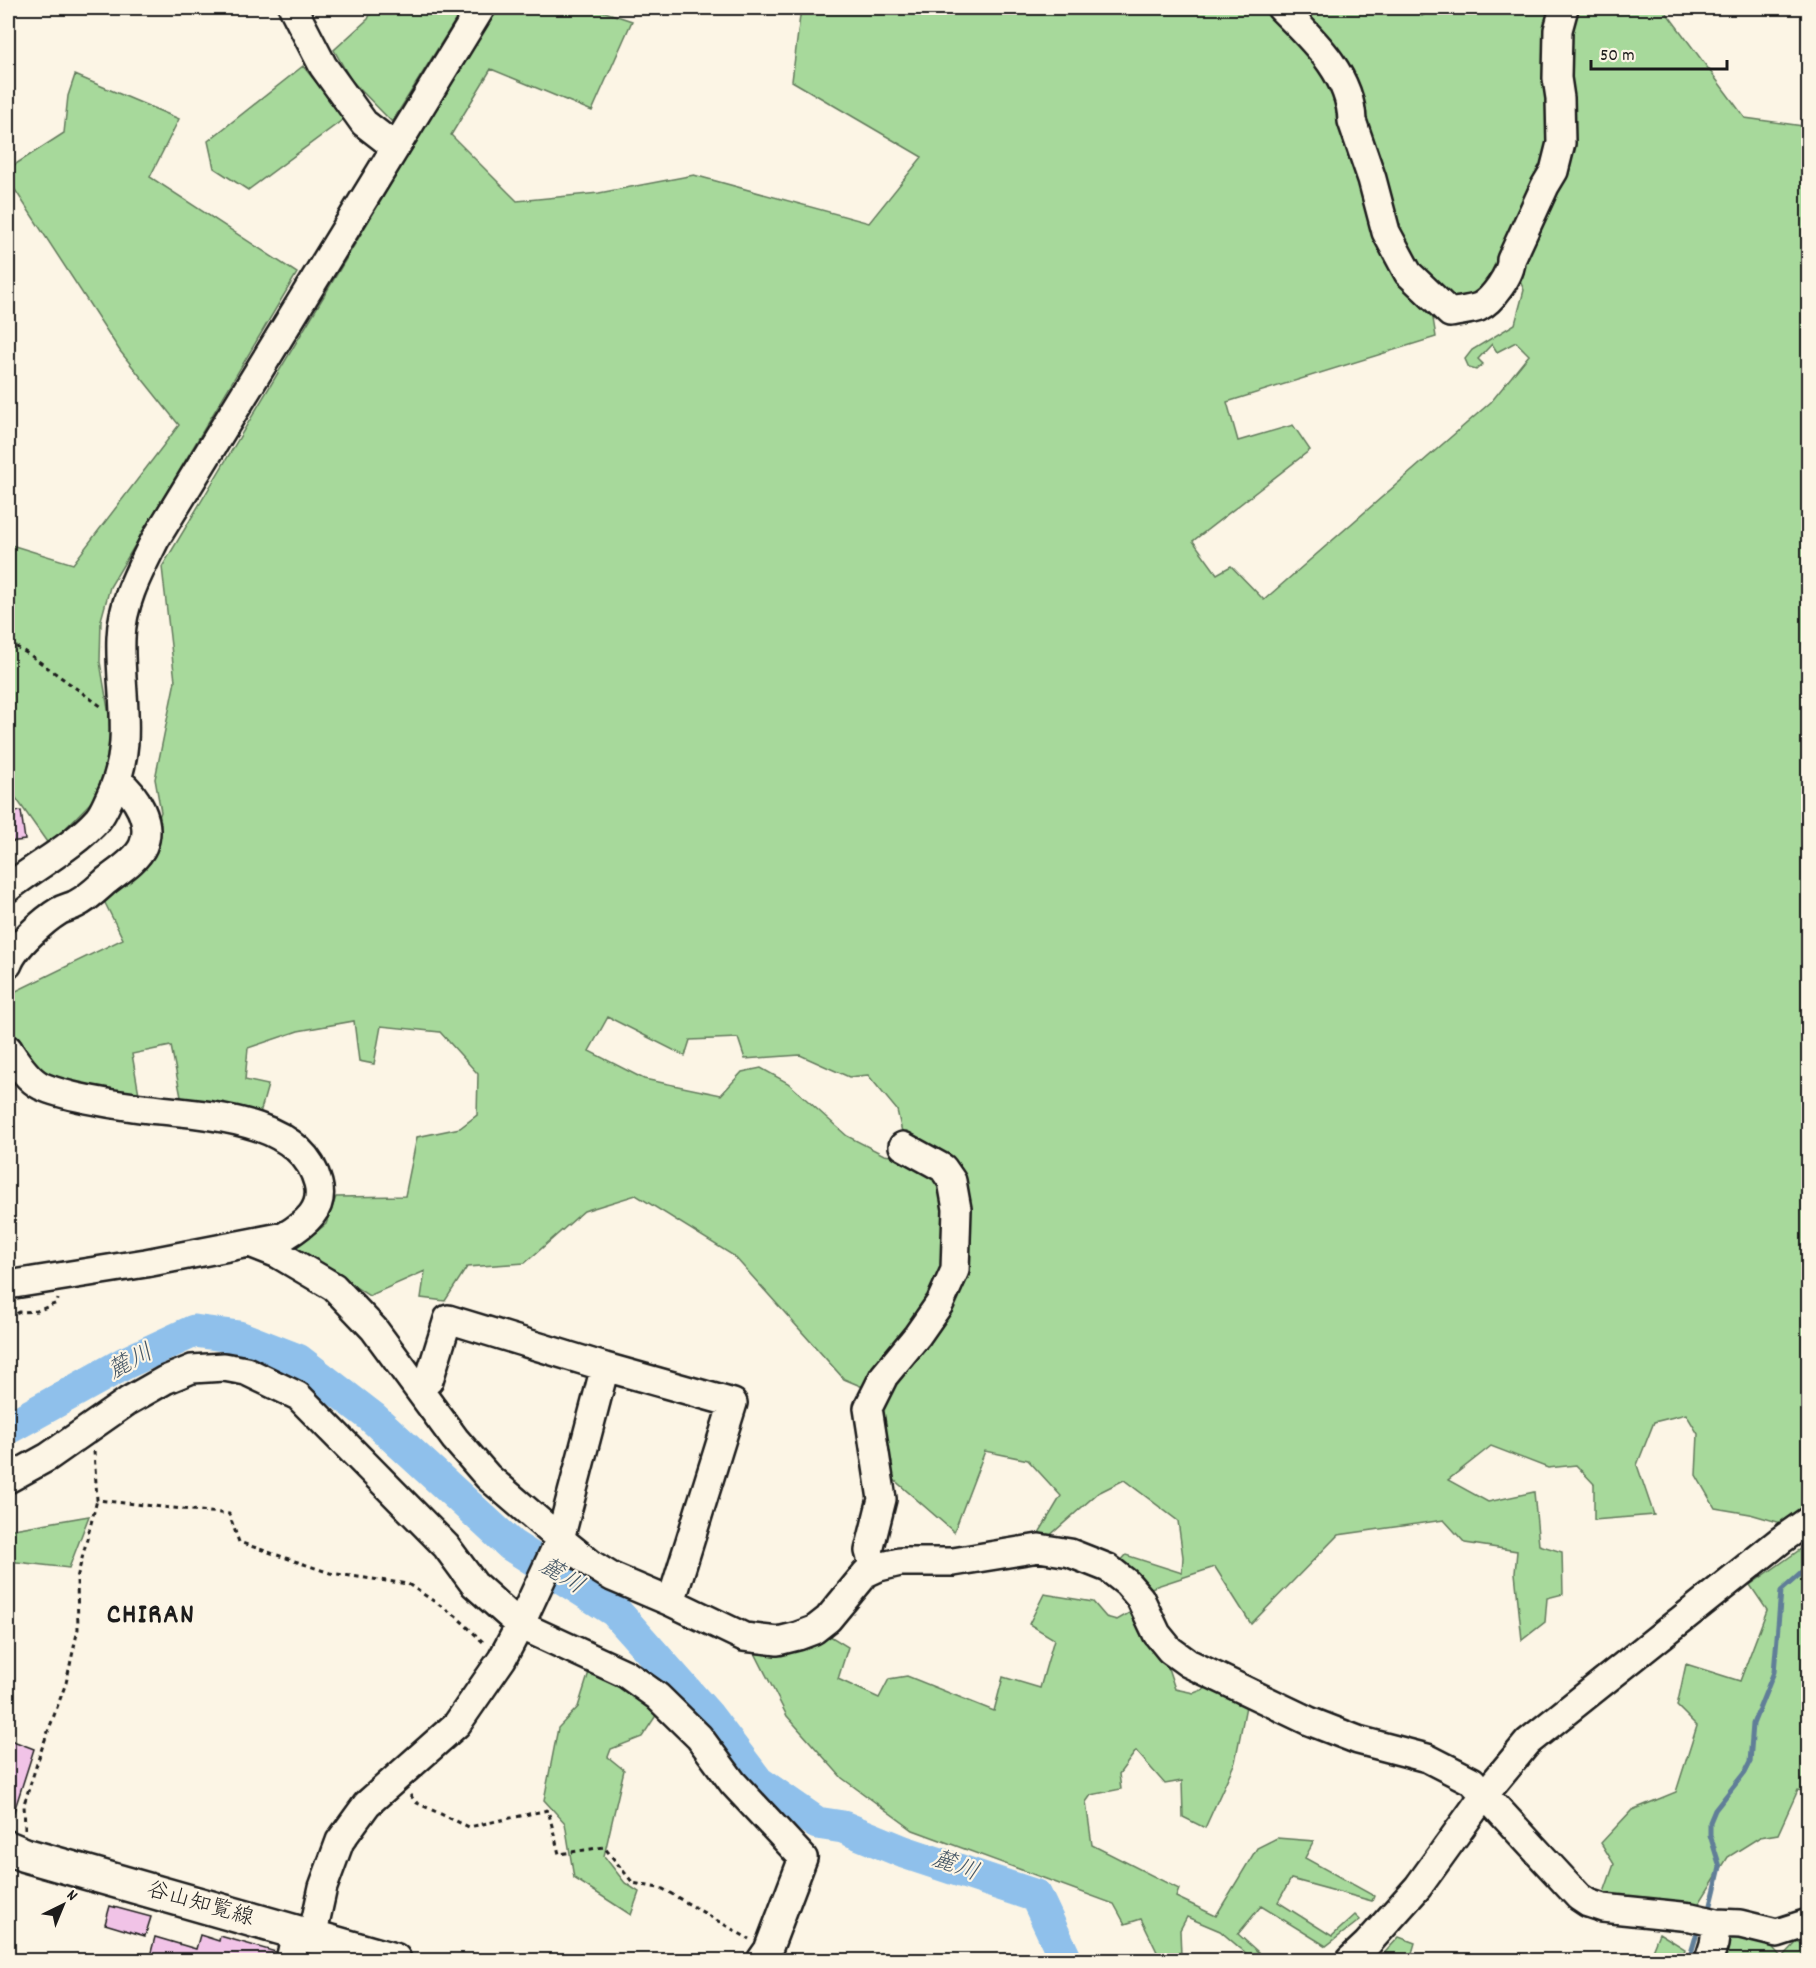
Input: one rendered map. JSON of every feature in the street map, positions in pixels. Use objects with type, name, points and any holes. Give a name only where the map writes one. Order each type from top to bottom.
[{"type":"main road","name":"谷山知覧線","points":[[16,1851],[299,1943],[394,1960]]},
{"type":"street","points":[[293,8],[323,66],[364,123],[395,147]]},
{"type":"street","points":[[8,888],[79,837],[100,817],[118,781],[125,748],[121,637],[124,612],[136,576],[155,540],[481,8]]},
{"type":"street","points":[[1281,8],[1321,48],[1342,83],[1386,232],[1408,273],[1450,313],[1479,307],[1491,299],[1512,267],[1511,260],[1554,171],[1562,143],[1557,78],[1558,30],[1564,8]]},
{"type":"street","points":[[8,964],[11,956],[38,929],[60,910],[78,904],[122,868],[142,847],[145,831],[141,808],[133,795],[118,781]]},
{"type":"street","points":[[8,1049],[22,1070],[39,1085],[62,1093],[133,1107],[213,1116],[246,1124],[284,1139],[302,1154],[315,1171],[319,1186],[318,1203],[313,1215],[303,1225],[285,1236],[135,1265],[8,1285]]},
{"type":"street","points":[[873,1569],[869,1551],[882,1499],[868,1408],[884,1376],[917,1336],[940,1303],[955,1270],[957,1209],[952,1180],[943,1168],[903,1146]]},
{"type":"street","points":[[250,1244],[278,1254],[334,1287],[374,1329],[455,1439],[488,1477],[557,1544],[612,1577],[744,1637],[778,1641],[814,1630],[828,1619],[866,1573],[873,1569],[900,1563],[953,1562],[1039,1548],[1070,1553],[1108,1568],[1127,1583],[1140,1598],[1157,1634],[1170,1650],[1188,1663],[1309,1721],[1358,1740],[1427,1758],[1472,1781],[1571,1889],[1588,1903],[1603,1908],[1740,1924],[1777,1933],[1809,1923]]},
{"type":"street","points":[[429,1380],[448,1319],[733,1403],[671,1602]]},
{"type":"street","points":[[8,1479],[48,1457],[128,1401],[165,1380],[192,1370],[224,1367],[246,1371],[298,1396],[446,1545],[474,1584],[520,1625],[626,1674],[657,1696],[699,1737],[733,1783],[803,1858],[764,1955]]},
{"type":"street","points":[[299,1943],[340,1841],[367,1804],[457,1724],[502,1659],[536,1593],[557,1544],[605,1367]]},
{"type":"street","points":[[1350,1960],[1418,1887],[1485,1794],[1528,1742],[1781,1540],[1809,1521]]},
{"type":"street","points":[[1709,1960],[1717,1923]]},
{"type":"path","points":[[8,642],[30,655],[124,723]]},
{"type":"path","points":[[16,1851],[24,1804],[66,1683],[78,1629],[77,1578],[97,1500],[93,1425]]},
{"type":"path","points":[[97,1500],[229,1514],[239,1542],[330,1573],[408,1584],[456,1616],[502,1659]]},
{"type":"path","points":[[395,1779],[417,1803],[469,1827],[548,1810],[559,1854],[604,1847],[633,1883],[663,1889],[764,1955]]},
{"type":"green space","points":[[373,8],[463,8],[392,122],[351,80],[334,50],[368,19]]},
{"type":"green space","points":[[496,8],[593,8],[632,21],[592,111],[491,69],[451,135],[517,201],[599,193],[694,175],[869,223],[922,157],[792,81],[801,8],[1422,8],[1422,16],[1436,8],[1663,8],[1745,118],[1803,126],[1808,130],[1808,1505],[1781,1523],[1750,1514],[1715,1508],[1696,1475],[1698,1434],[1686,1414],[1654,1422],[1637,1465],[1654,1515],[1594,1520],[1594,1484],[1576,1465],[1548,1468],[1491,1446],[1448,1480],[1488,1502],[1534,1492],[1539,1545],[1562,1552],[1563,1594],[1547,1598],[1545,1622],[1522,1640],[1515,1573],[1517,1551],[1465,1543],[1444,1520],[1338,1535],[1251,1624],[1215,1567],[1151,1588],[1120,1562],[1126,1555],[1182,1573],[1183,1557],[1178,1521],[1124,1480],[1098,1493],[1047,1538],[1036,1538],[1061,1496],[1028,1460],[985,1451],[954,1532],[892,1478],[870,1390],[844,1379],[734,1256],[636,1195],[584,1211],[525,1263],[467,1267],[445,1301],[421,1298],[425,1271],[369,1296],[296,1248],[326,1224],[336,1197],[405,1196],[417,1137],[460,1128],[477,1115],[478,1074],[440,1032],[381,1026],[374,1064],[359,1061],[354,1021],[298,1031],[248,1048],[245,1080],[268,1085],[259,1117],[182,1102],[171,1046],[132,1054],[140,1100],[57,1082],[30,1063],[15,1041],[8,1016],[12,993],[123,939],[103,899],[140,865],[161,812],[155,779],[175,681],[162,567]],"holes":[[[1507,253],[1524,290],[1515,324],[1472,350],[1465,359],[1469,368],[1476,370],[1483,364],[1478,359],[1492,344],[1497,352],[1516,342],[1529,355],[1491,402],[1264,600],[1231,566],[1217,574],[1193,541],[1310,450],[1293,425],[1238,441],[1227,402],[1436,337],[1427,282],[1451,326],[1468,325],[1487,319],[1502,308],[1507,300],[1509,292]],[[608,1017],[685,1056],[690,1040],[738,1038],[745,1059],[800,1055],[849,1077],[868,1075],[897,1110],[902,1132],[935,1162],[884,1155],[847,1136],[788,1083],[761,1068],[742,1072],[721,1095],[644,1079],[589,1051]]]},
{"type":"green space","points":[[303,66],[345,118],[248,190],[214,168],[208,141]]},
{"type":"green space","points":[[75,75],[179,119],[150,177],[297,273],[110,587],[101,620],[100,662],[109,715],[111,755],[97,796],[49,845],[16,798],[8,798],[8,544],[73,564],[179,425],[120,351],[8,179],[8,169],[64,133],[68,96]]},
{"type":"green space","points":[[89,1516],[69,1568],[8,1561],[8,1530]]},
{"type":"green space","points":[[1808,1544],[1808,1792],[1798,1790],[1778,1834],[1760,1837],[1728,1857],[1695,1910],[1602,1898],[1614,1864],[1601,1843],[1632,1810],[1676,1792],[1697,1726],[1677,1706],[1686,1664],[1740,1681],[1767,1610],[1750,1585]]},
{"type":"green space","points":[[1044,1594],[1093,1602],[1106,1617],[1117,1620],[1136,1609],[1166,1662],[1175,1689],[1194,1693],[1212,1686],[1247,1701],[1235,1762],[1205,1828],[1183,1817],[1182,1781],[1165,1784],[1136,1751],[1119,1774],[1121,1789],[1091,1795],[1086,1802],[1092,1845],[1179,1889],[1176,1897],[1216,1916],[1257,1848],[1277,1838],[1314,1841],[1305,1858],[1374,1896],[1372,1901],[1291,1879],[1278,1902],[1332,1936],[1355,1915],[1360,1920],[1326,1946],[1261,1906],[1238,1934],[1267,1960],[1254,1960],[1220,1931],[1187,1917],[1180,1930],[1181,1956],[1161,1960],[1141,1919],[1125,1924],[1114,1904],[913,1830],[842,1778],[787,1716],[753,1649],[827,1634],[848,1647],[838,1679],[879,1698],[889,1679],[907,1676],[994,1711],[1003,1677],[1040,1688],[1054,1639],[1029,1624]]},
{"type":"green space","points":[[589,1672],[621,1685],[657,1714],[642,1737],[611,1749],[608,1757],[624,1770],[604,1856],[625,1883],[639,1892],[631,1915],[574,1878],[565,1823],[544,1800],[558,1728],[578,1707]]},
{"type":"green space","points":[[1725,1930],[1766,1940],[1782,1958],[1797,1942],[1808,1947],[1808,1960],[1719,1960]]},
{"type":"green space","points":[[1659,1933],[1685,1949],[1682,1960],[1648,1960]]},
{"type":"green space","points":[[1399,1937],[1415,1943],[1410,1960],[1378,1960]]},
{"type":"building","points":[[21,811],[25,840],[8,842],[8,813]]},
{"type":"building","points":[[8,1739],[34,1749],[10,1824],[8,1824]]},
{"type":"building","points":[[110,1906],[151,1917],[145,1936],[105,1924]]},
{"type":"building","points":[[200,1935],[219,1941],[220,1936],[276,1952],[275,1960],[149,1960],[155,1937],[196,1949]]},
{"type":"waterway","name":"麓川","points":[[8,1428],[125,1363],[194,1331],[239,1337],[298,1360],[372,1417],[511,1545],[615,1611],[708,1716],[758,1782],[817,1823],[843,1827],[904,1852],[1036,1896],[1066,1960]]},
{"type":"waterway","points":[[1710,1909],[1720,1867],[1710,1835],[1710,1822],[1715,1810],[1745,1772],[1750,1762],[1753,1724],[1774,1672],[1781,1591],[1808,1567]]},
{"type":"waterway","points":[[1689,1960],[1696,1936]]},
{"type":"district","name":"CHIRAN","points":[[151,1617]]}]
